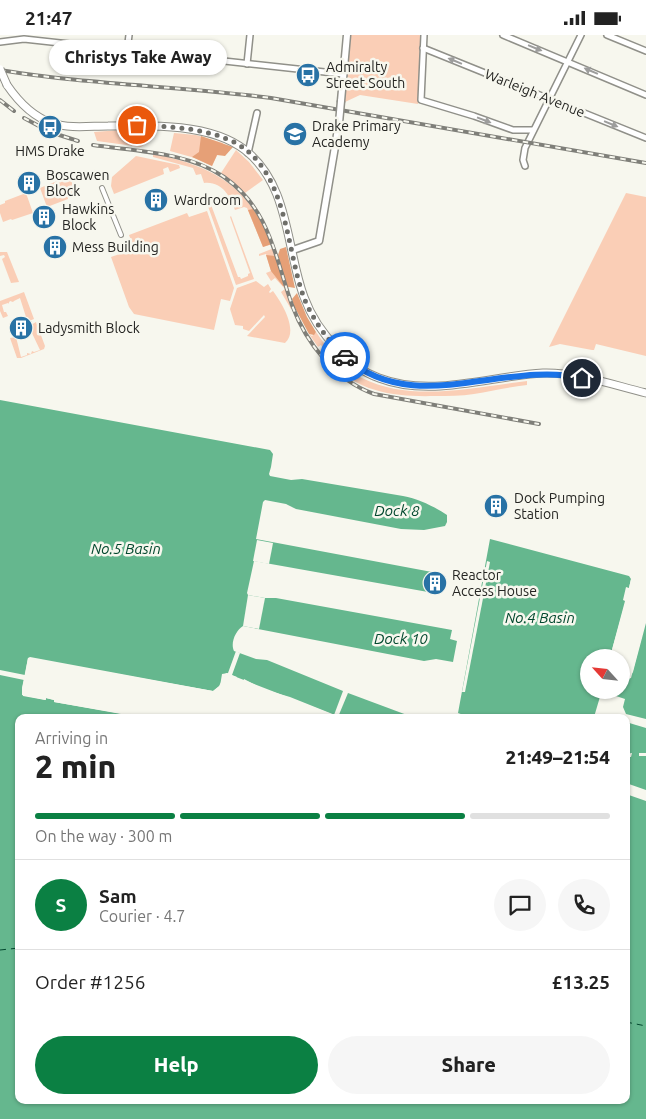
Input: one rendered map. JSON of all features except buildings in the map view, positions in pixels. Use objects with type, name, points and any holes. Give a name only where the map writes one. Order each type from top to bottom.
[{"type":"main road","points":[[0,69],[13,93],[29,110],[44,120],[56,124],[79,127],[145,126],[197,130],[228,139],[248,153],[257,161],[272,185],[285,219],[304,297],[321,328],[330,341],[354,365],[380,379],[416,386],[445,385],[552,373],[646,393]]},
{"type":"street","points":[[128,51],[129,35]]},
{"type":"street","points":[[248,64],[250,35]]},
{"type":"street","points":[[293,250],[319,241],[339,123],[347,35]]},
{"type":"street","points":[[424,35],[421,100],[474,115],[513,130],[533,130]]},
{"type":"street","points":[[503,35],[646,95]]},
{"type":"street","points":[[525,166],[523,160],[525,148],[580,35]]},
{"type":"street","points":[[608,35],[646,51]]},
{"type":"street","points":[[0,42],[24,39],[343,75]]},
{"type":"street","name":"Warleigh Avenue","points":[[423,48],[646,138]]},
{"type":"street","points":[[248,153],[256,113]]},
{"type":"street","points":[[102,188],[120,235]]},
{"type":"shaded area","points":[[347,35],[422,35],[418,104],[360,95],[345,102]]},
{"type":"shaded area","points":[[121,130],[151,131],[146,142],[141,147],[97,141],[94,132]]},
{"type":"shaded area","points":[[174,133],[196,135],[223,143],[212,166],[195,158],[170,151]]},
{"type":"shaded area","points":[[201,136],[233,147],[225,156],[217,155],[212,166],[192,157],[199,152]]},
{"type":"shaded area","points":[[236,150],[249,162],[263,180],[245,193],[221,173]]},
{"type":"shaded area","points":[[153,154],[194,165],[211,172],[226,182],[240,193],[252,207],[272,244],[263,247],[247,208],[235,210],[228,195],[220,187],[216,184],[204,183],[201,174],[196,175],[193,168],[153,157]]},
{"type":"shaded area","points":[[136,156],[179,165],[180,168],[170,172],[168,167],[163,169],[164,174],[114,194],[111,186],[112,177]]},
{"type":"shaded area","points":[[62,179],[63,181],[71,179],[76,194],[47,207],[40,188]]},
{"type":"shaded area","points":[[26,193],[33,213],[3,222],[0,205],[5,203],[5,201]]},
{"type":"shaded area","points":[[626,193],[646,197],[646,356],[596,344],[594,350],[560,344],[549,347]]},
{"type":"shaded area","points":[[207,194],[238,277],[241,279],[250,273],[231,216],[254,279],[236,285],[204,195]]},
{"type":"shaded area","points":[[253,209],[265,227],[272,244],[263,247],[248,210]]},
{"type":"shaded area","points":[[207,211],[234,288],[230,301],[221,299],[214,330],[134,314],[129,307],[111,257],[134,249],[129,235],[187,213],[189,217]]},
{"type":"shaded area","points":[[286,247],[295,288],[283,286],[271,271],[266,255],[278,255],[280,249]]},
{"type":"shaded area","points":[[274,248],[291,309],[281,292],[285,289],[275,278],[271,281],[266,273],[271,271],[266,254],[259,256],[259,254]]},
{"type":"shaded area","points":[[0,252],[7,252],[19,282],[11,283],[2,259],[5,257],[4,255],[0,256]]},
{"type":"shaded area","points":[[256,281],[264,287],[268,284],[271,289],[269,292],[273,291],[288,317],[290,331],[289,338],[285,343],[247,336],[265,317],[264,315],[249,331],[243,329],[243,326],[235,325],[230,309],[237,288]]},
{"type":"shaded area","points":[[24,292],[34,319],[29,321],[28,317],[26,317],[20,298],[2,305],[4,312],[8,316],[3,318],[0,311],[0,301]]},
{"type":"shaded area","points":[[297,293],[307,317],[316,332],[314,335],[309,334],[294,306],[292,299]]},
{"type":"shaded area","points":[[36,322],[45,346],[44,349],[21,358],[17,358],[10,338],[16,337],[21,357],[27,355],[27,353],[31,354],[32,351],[40,350],[31,331],[33,330],[31,325]]},
{"type":"shaded area","points":[[316,332],[342,364],[362,378],[381,386],[422,392],[527,381],[527,385],[454,396],[421,396],[379,391],[354,381],[331,363],[347,373],[349,370],[330,358],[328,359],[320,350],[323,348],[321,345],[318,347],[309,334],[312,336]]},
{"type":"water","name":"No.5 Basin","points":[[0,400],[270,450],[273,454],[270,476],[291,480],[302,479],[403,496],[415,499],[447,515],[445,526],[424,530],[401,529],[296,509],[286,504],[265,500],[263,502],[256,539],[432,572],[428,592],[254,561],[248,595],[276,598],[452,630],[450,639],[457,641],[453,662],[436,659],[424,661],[243,626],[238,630],[233,641],[234,651],[256,659],[267,660],[343,691],[334,714],[226,673],[219,686],[213,691],[28,658],[22,695],[46,700],[46,698],[54,700],[54,702],[121,714],[15,714],[15,1104],[630,1104],[630,795],[646,801],[646,1119],[0,1119]]},
{"type":"water","name":"No.4 Basin","points":[[490,539],[629,576],[631,579],[629,593],[612,649],[580,649],[580,699],[599,699],[595,714],[458,713]]},
{"type":"water","points":[[646,623],[646,719],[626,714],[623,707],[625,699],[630,699],[630,676],[633,672]]},
{"type":"water","points":[[348,693],[404,714],[339,714]]},
{"type":"water","points":[[630,723],[646,728],[646,753],[639,753],[639,756],[646,756],[646,790],[630,784],[630,757],[632,753],[630,753]]},
{"type":"pier","points":[[257,540],[273,543],[269,564],[253,561]]},
{"type":"pier","points":[[487,561],[490,562],[465,692],[462,692]]},
{"type":"pier","points":[[631,579],[633,582],[632,594],[627,603],[615,649],[612,649],[625,601],[623,600],[626,587],[629,588]]},
{"type":"pier","points":[[248,595],[265,598],[259,629],[243,626]]},
{"type":"pier","points":[[646,620],[630,678],[630,673]]},
{"type":"pier","points":[[236,651],[240,653],[232,675],[237,677],[236,679],[225,676],[222,687],[213,694],[30,659],[25,694],[55,697],[57,700],[134,714],[124,714],[54,702],[54,700],[46,698],[45,700],[23,696],[24,680],[0,675],[0,670],[25,675],[28,658],[30,657],[213,691],[220,686],[222,674],[228,673]]},
{"type":"pier","points":[[244,679],[263,689],[290,697],[332,714],[325,714],[243,682]]},
{"type":"ferry route","points":[[0,950],[15,948]]},
{"type":"ferry route","points":[[630,1023],[646,1026]]},
{"type":"railway","points":[[0,70],[67,79],[271,98],[646,163]]},
{"type":"railway","points":[[0,100],[14,111]]},
{"type":"railway","points":[[24,118],[50,132],[78,141]]},
{"type":"railway","points":[[93,145],[178,157],[210,169],[224,177],[239,190],[252,204],[269,235],[292,305],[305,333],[324,359],[347,380],[374,394],[539,424]]},
{"type":"way so far","points":[[137,125],[197,130],[213,134],[236,143],[257,161],[272,185],[279,201],[304,297],[321,328],[345,357]]},
{"type":"place","name":"Admiralty Street South","points":[[308,75]]},
{"type":"place","name":"Christys Take Away","points":[[137,125]]},
{"type":"place","name":"HMS Drake","points":[[50,127]]},
{"type":"place","name":"Drake Primary Academy","points":[[295,134]]},
{"type":"place","name":"Boscawen Block","points":[[29,183]]},
{"type":"place","name":"Wardroom","points":[[156,200]]},
{"type":"place","name":"Hawkins Block","points":[[44,217]]},
{"type":"place","name":"Mess Building","points":[[55,247]]},
{"type":"place","name":"Ladysmith Block","points":[[21,328]]},
{"type":"place","name":"Dock Pumping Station","points":[[496,506]]},
{"type":"place","name":"Reactor Access House","points":[[435,583]]},
{"type":"route","points":[[345,357],[364,372],[380,379],[416,386],[475,382],[542,373],[582,378]]},
{"type":"water label","name":"Dock 8","points":[[397,511]]},
{"type":"water label","name":"Dock 10","points":[[401,639]]}]
